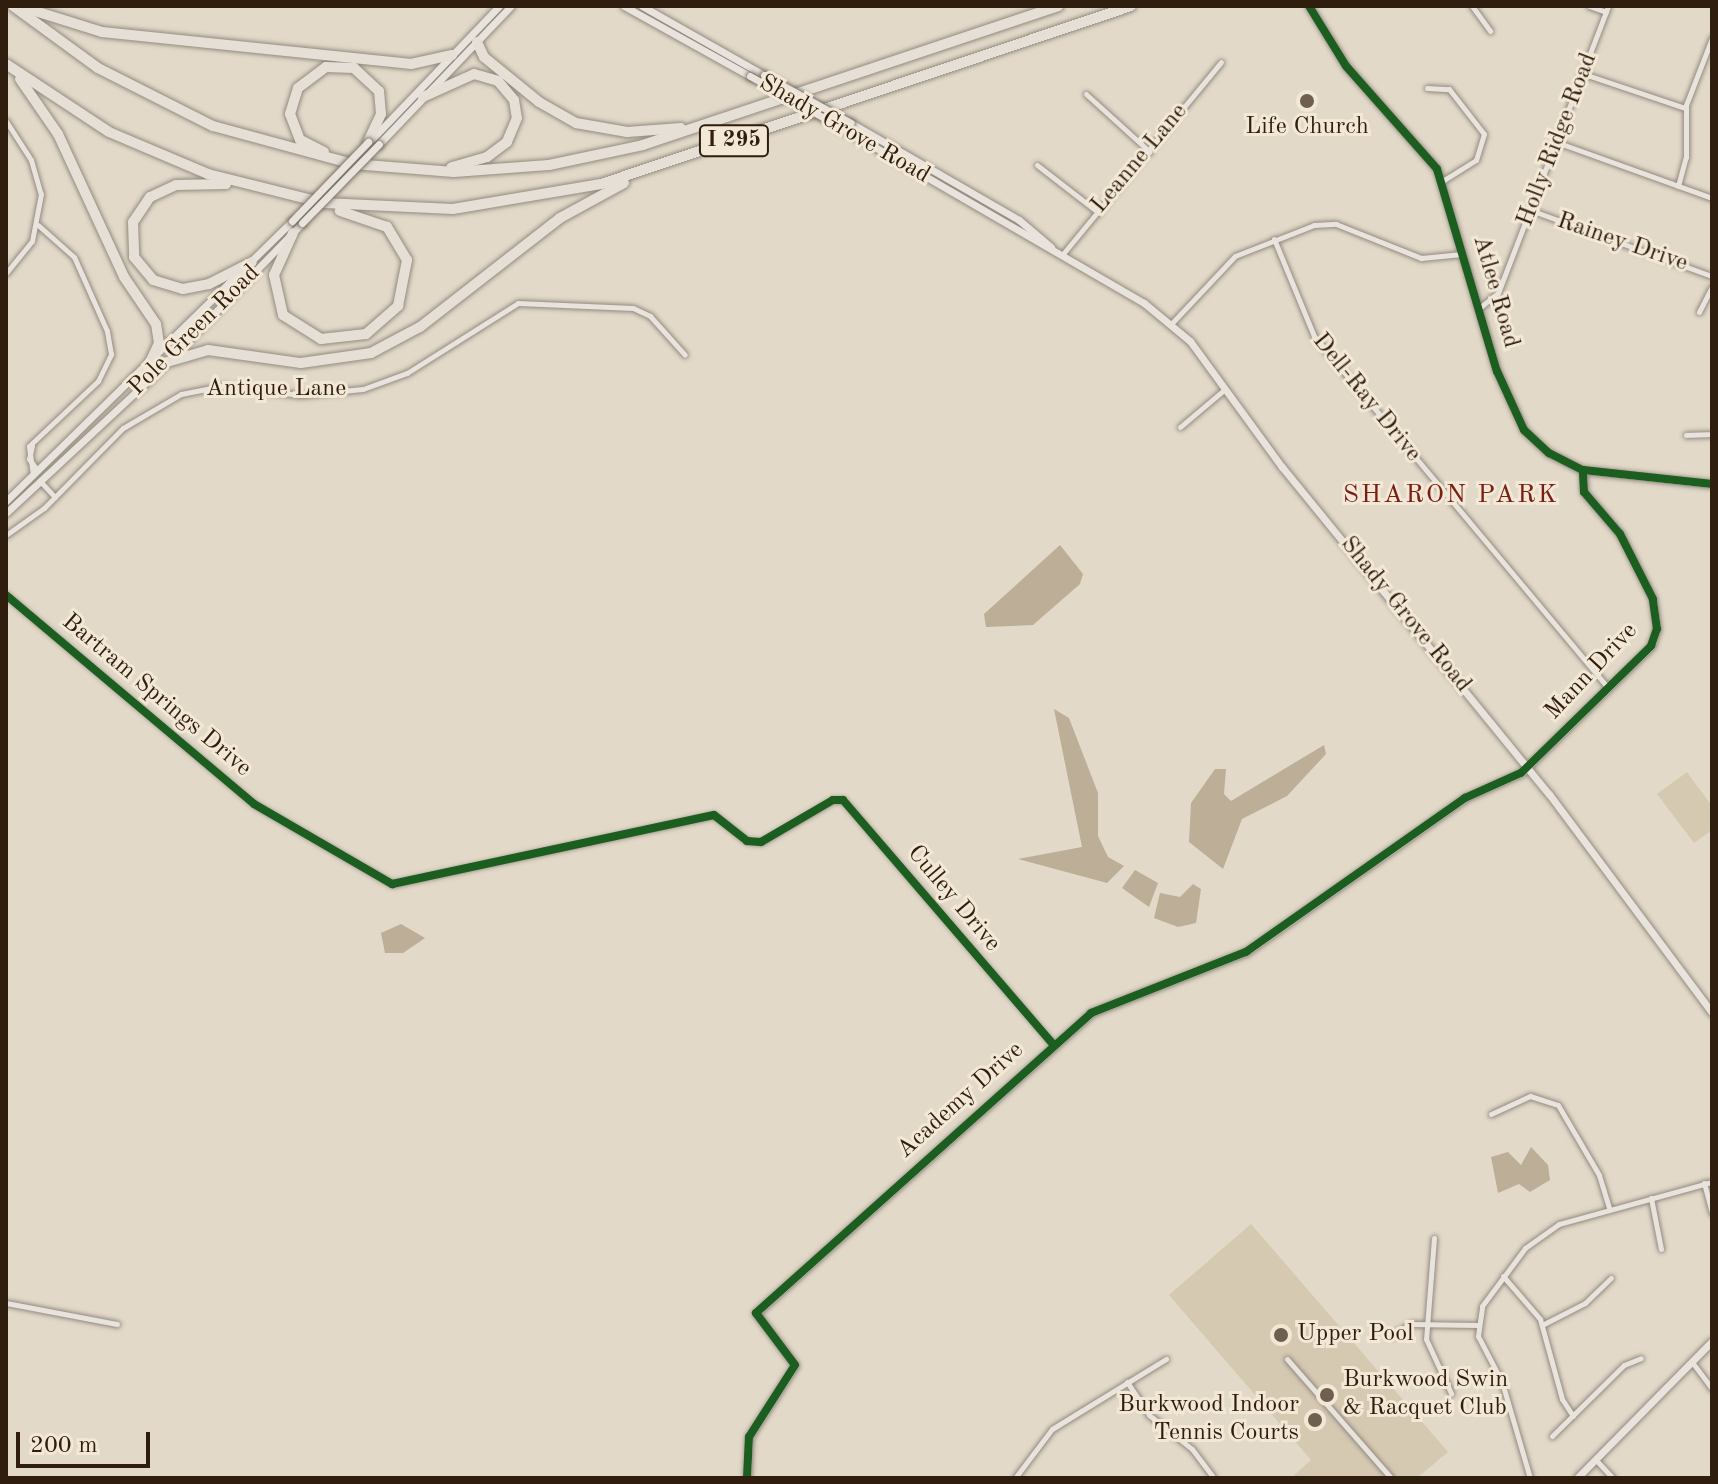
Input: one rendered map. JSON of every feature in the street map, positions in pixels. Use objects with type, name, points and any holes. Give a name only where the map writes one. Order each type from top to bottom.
[{"type":"highway","points":[[16,6],[102,32],[411,64],[452,55]]},
{"type":"highway","name":"I 295","points":[[16,6],[98,68],[169,107],[251,139],[339,161],[434,171],[573,161],[707,124],[1058,6]]},
{"type":"highway","name":"I 295","points":[[9,66],[109,132],[241,184],[324,203],[422,209],[496,205],[649,170],[1131,6]]},
{"type":"highway","points":[[477,42],[484,57],[539,102],[584,126],[638,132],[707,124]]},
{"type":"highway","points":[[9,66],[54,126],[124,277],[156,324],[159,343],[146,371]]},
{"type":"highway","points":[[339,161],[305,145],[291,120],[294,94],[314,73],[348,66],[377,86],[381,114],[374,143]]},
{"type":"highway","points":[[423,97],[457,78],[480,75],[504,85],[517,111],[514,130],[499,150],[434,171]]},
{"type":"highway","points":[[167,362],[214,350],[314,363],[379,349],[420,327],[560,218],[649,170]]},
{"type":"highway","points":[[241,184],[161,190],[139,209],[131,242],[142,269],[175,288],[209,284],[252,262]]},
{"type":"highway","points":[[293,227],[273,281],[277,305],[291,323],[314,337],[340,340],[366,334],[388,320],[407,283],[402,245],[377,221],[324,203]]},
{"type":"main road","points":[[374,143],[499,6]]},
{"type":"main road","points":[[374,143],[511,6]]},
{"type":"main road","name":"Shady Grove Road","points":[[624,6],[842,128],[1019,220],[1062,256],[1171,324],[1227,387],[1282,467],[1528,768],[1712,1013]]},
{"type":"main road","name":"Shady Grove Road","points":[[642,6],[851,123],[920,168]]},
{"type":"main road","name":"Atlee Road","points":[[1309,6],[1346,66],[1443,181],[1477,309],[1518,420],[1549,453],[1583,470],[1712,484]]},
{"type":"main road","name":"Pole Green Road","points":[[6,513],[38,474],[146,371],[252,262],[302,223],[374,143]]},
{"type":"main road","name":"Pole Green Road","points":[[6,502],[167,362],[374,143]]},
{"type":"main road","name":"Mann Drive","points":[[1528,768],[1651,646],[1657,617],[1620,534],[1584,492],[1583,470]]},
{"type":"main road","name":"Academy Drive","points":[[747,1478],[749,1437],[795,1365],[756,1313],[1053,1044],[1115,999],[1246,952],[1465,798],[1528,768]]},
{"type":"main road","points":[[1577,1478],[1712,1341]]},
{"type":"street","points":[[1472,6],[1490,31]]},
{"type":"street","points":[[1589,6],[1607,9]]},
{"type":"street","name":"Holly Ridge Road","points":[[1477,309],[1498,293],[1533,211],[1607,9]]},
{"type":"street","points":[[1678,186],[1686,157],[1685,108],[1712,38]]},
{"type":"street","name":"Leanne Lane","points":[[1062,256],[1080,227],[1099,213],[1221,62]]},
{"type":"street","points":[[1702,65],[1712,69]]},
{"type":"street","points":[[1584,74],[1685,108]]},
{"type":"street","points":[[1427,88],[1449,89],[1477,119],[1485,139],[1476,160],[1443,181]]},
{"type":"street","points":[[1086,94],[1150,152]]},
{"type":"street","points":[[6,121],[37,174],[38,225],[6,273]]},
{"type":"street","points":[[1559,143],[1712,198]]},
{"type":"street","points":[[1037,165],[1099,213]]},
{"type":"street","name":"Rainey Drive","points":[[1533,211],[1712,276]]},
{"type":"street","points":[[1171,324],[1228,261],[1274,239],[1330,223],[1421,258],[1462,254]]},
{"type":"street","points":[[38,225],[74,257],[110,340],[107,367],[32,447],[29,459],[55,497]]},
{"type":"street","name":"Dell-Ray Drive","points":[[1274,239],[1314,336],[1608,689]]},
{"type":"street","points":[[1699,312],[1712,287]]},
{"type":"street","name":"Antique Lane","points":[[6,535],[55,497],[111,437],[181,394],[221,386],[301,395],[363,389],[407,373],[485,318],[526,301],[640,311],[685,355]]},
{"type":"street","points":[[1180,427],[1227,387]]},
{"type":"street","points":[[1686,435],[1712,434]]},
{"type":"street","name":"Bartram Springs Drive","points":[[6,595],[136,710],[285,822]]},
{"type":"street","name":"Culley Drive","points":[[285,822],[399,885],[714,815],[747,841],[761,842],[840,799],[1053,1044]]},
{"type":"street","points":[[1491,1114],[1530,1096],[1558,1105],[1599,1175],[1609,1208]]},
{"type":"street","points":[[1477,1325],[1503,1276],[1537,1237],[1609,1208],[1712,1182]]},
{"type":"street","points":[[1704,1183],[1712,1213]]},
{"type":"street","points":[[1651,1198],[1661,1249]]},
{"type":"street","points":[[1434,1238],[1426,1324],[1430,1353],[1451,1393]]},
{"type":"street","points":[[1503,1276],[1542,1325],[1562,1399],[1573,1416]]},
{"type":"street","points":[[1542,1325],[1585,1303],[1611,1278]]},
{"type":"street","points":[[6,1303],[117,1324]]},
{"type":"street","points":[[1390,1336],[1426,1324],[1477,1325]]},
{"type":"street","points":[[1477,1325],[1505,1391],[1530,1478]]},
{"type":"street","points":[[1552,1436],[1624,1365],[1641,1358]]},
{"type":"street","points":[[1015,1478],[1052,1429],[1166,1359]]},
{"type":"street","points":[[1287,1359],[1391,1478]]},
{"type":"street","points":[[1692,1362],[1712,1389]]},
{"type":"street","points":[[1127,1382],[1149,1415],[1192,1449],[1214,1478]]},
{"type":"street","points":[[1596,1460],[1613,1478]]},
{"type":"shaded area","points":[[1060,545],[1083,574],[1080,584],[1033,625],[986,627],[984,614]]},
{"type":"shaded area","points":[[1054,709],[1069,718],[1098,793],[1098,836],[1108,857],[1124,866],[1107,883],[1018,859],[1082,847]]},
{"type":"shaded area","points":[[1324,745],[1326,754],[1287,796],[1242,819],[1223,869],[1189,842],[1191,803],[1215,769],[1226,769],[1224,794],[1231,801]]},
{"type":"shaded area","points":[[1687,772],[1712,806],[1712,830],[1694,843],[1657,794]]},
{"type":"shaded area","points":[[1135,870],[1158,883],[1149,907],[1122,888]]},
{"type":"shaded area","points":[[1193,884],[1201,889],[1196,923],[1178,927],[1154,918],[1160,893],[1180,897]]},
{"type":"shaded area","points":[[401,924],[425,938],[403,953],[385,953],[381,933]]},
{"type":"shaded area","points":[[1531,1147],[1548,1165],[1550,1180],[1530,1192],[1519,1184],[1498,1193],[1491,1157],[1508,1152],[1521,1165]]},
{"type":"shaded area","name":"Burkwood Swin & Racquet Club","points":[[1251,1224],[1448,1452],[1417,1478],[1291,1478],[1311,1460],[1169,1295]]},
{"type":"cycle path","points":[[1309,6],[1346,66],[1437,169],[1497,371],[1524,430],[1549,453],[1583,470],[1712,484]]},
{"type":"cycle path","points":[[747,1478],[749,1437],[795,1365],[756,1313],[1091,1013],[1246,952],[1465,798],[1521,773],[1651,646],[1657,629],[1653,599],[1620,534],[1584,492],[1583,470]]},
{"type":"cycle path","points":[[6,595],[254,804],[392,884],[714,815],[747,841],[761,842],[833,800],[843,800],[1053,1044]]},
{"type":"place","name":"Life Church","points":[[1307,101]]},
{"type":"place","name":"Upper Pool","points":[[1281,1335]]},
{"type":"place","name":"Burkwood Swin & Racquet Club","points":[[1327,1395]]},
{"type":"place","name":"Burkwood Indoor Tennis Courts","points":[[1315,1420]]},
{"type":"district","name":"SHARON PARK","points":[[1451,496]]}]
